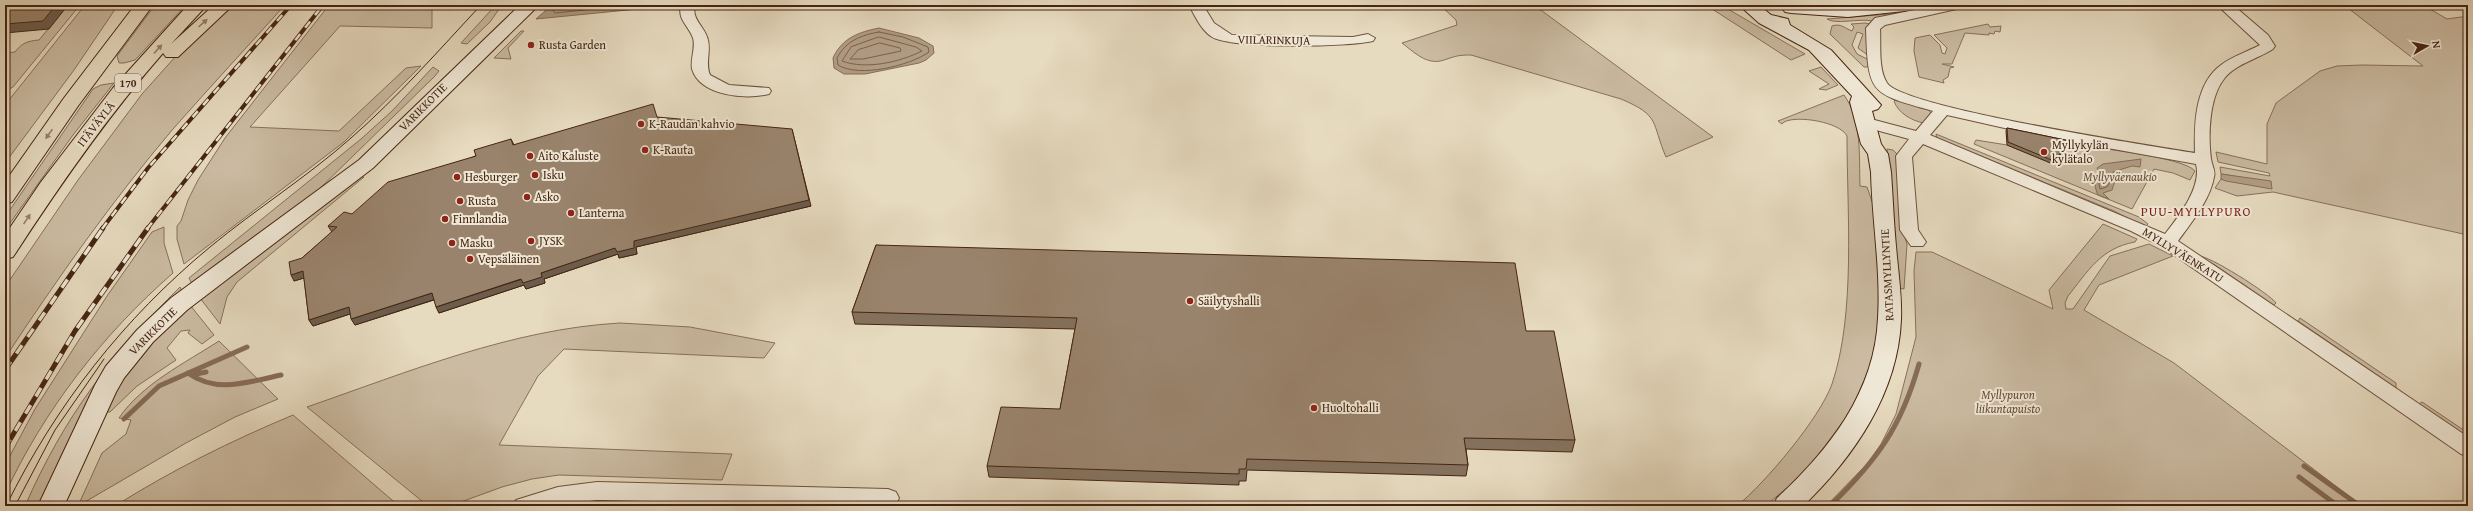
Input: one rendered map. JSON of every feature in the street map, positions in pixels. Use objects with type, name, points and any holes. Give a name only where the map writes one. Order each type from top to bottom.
[{"type":"highway","points":[[71,102],[87,61],[125,5]]},
{"type":"highway","points":[[5,196],[71,102],[144,5]]},
{"type":"highway","name":"ITÄVÄYLÄ","points":[[5,252],[63,166],[136,73],[198,5]]},
{"type":"highway","points":[[63,166],[177,47],[224,5]]},
{"type":"main road","name":"VARIKKOTIE","points":[[312,204],[324,188],[510,5]]},
{"type":"main road","name":"VARIKKOTIE","points":[[51,506],[104,391],[130,353],[179,304],[366,164],[530,5]]},
{"type":"main road","points":[[1759,11],[1780,23],[1791,13],[1832,16],[1848,12],[1914,5]]},
{"type":"main road","name":"RATASMYLLYNTIE","points":[[1759,11],[1815,46],[1837,64],[1862,95],[1860,102],[1873,124],[1883,147],[1878,154],[1889,287],[1890,328],[1880,374],[1849,438],[1786,506]]},
{"type":"main road","name":"RATASMYLLYNTIE","points":[[1791,13],[1813,40],[1815,46]]},
{"type":"street","points":[[688,5],[687,18],[700,38],[700,70],[704,77],[714,84],[731,91],[763,91]]},
{"type":"street","name":"VIILARINKUJA","points":[[1196,5],[1209,27],[1217,35],[1231,38],[1353,41],[1368,38]]},
{"type":"street","points":[[1956,5],[1920,14],[1880,21],[1873,28],[1874,60],[1879,83],[1895,94],[1978,118],[2203,160]]},
{"type":"street","points":[[2167,242],[2177,233],[2206,178],[2203,160],[2209,87],[2218,75],[2228,67],[2268,46],[2263,38],[2224,5]]},
{"type":"street","points":[[1917,242],[1909,230],[1904,162],[1908,149],[1943,109]]},
{"type":"street","name":"MYLLYVÄENKATU","points":[[1873,124],[1920,137],[2137,226],[2167,242],[2468,448]]},
{"type":"street","points":[[524,506],[558,496],[597,491],[888,498]]},
{"type":"green space","points":[[68,5],[80,5],[13,87],[5,91],[5,53],[15,52],[25,43],[39,40]]},
{"type":"green space","points":[[85,5],[118,5],[74,70],[5,163],[5,105]]},
{"type":"green space","points":[[155,5],[186,5],[135,60],[119,63],[117,56]]},
{"type":"green space","points":[[234,5],[285,5],[150,156],[65,270],[5,358],[5,287],[78,180],[142,94],[176,56]]},
{"type":"green space","points":[[329,5],[436,5],[432,10],[432,28],[340,26],[250,127],[339,131],[406,68],[421,66],[344,142],[184,264],[177,239],[177,226],[181,221],[188,200],[198,180],[225,138]]},
{"type":"green space","points":[[1440,5],[1534,5],[1713,137],[1666,157],[1653,121],[1643,110],[1621,99],[1471,55],[1457,56],[1438,61],[1426,60],[1402,43],[1457,25],[1456,20]]},
{"type":"green space","points":[[1706,5],[1721,5],[1805,54],[1791,60]]},
{"type":"green space","points":[[1936,5],[1946,5],[1872,21],[1831,21],[1827,19],[1890,14]]},
{"type":"green space","points":[[2344,5],[2423,5],[2447,19],[2468,16],[2468,235],[2273,192],[2237,196],[2215,188],[2221,179],[2235,182],[2258,180],[2221,174],[2220,167],[2270,176],[2269,173],[2218,162],[2216,152],[2267,164],[2267,124],[2276,103],[2320,71],[2337,66],[2423,66]]},
{"type":"green space","points":[[493,8],[499,9],[490,22],[467,44],[461,43]]},
{"type":"green space","points":[[1851,24],[1870,24],[1869,56],[1858,48],[1863,34],[1857,32],[1852,45],[1857,54],[1869,60],[1870,67],[1864,67],[1830,34],[1832,26],[1835,25],[1840,25],[1852,31],[1854,27]]},
{"type":"green space","points":[[1988,24],[1990,27],[2001,26],[2000,32],[1995,31],[1994,34],[1989,33],[1989,35],[1965,33],[1952,64],[1942,64],[1954,67],[1950,68],[1948,77],[1943,80],[1944,83],[1919,77],[1914,51],[1915,38],[1930,35],[1940,45],[1942,53],[1945,54],[1947,48],[1934,35]]},
{"type":"green space","points":[[521,31],[524,31],[508,48],[511,59],[494,58]]},
{"type":"green space","points":[[433,67],[439,71],[434,77],[312,196],[194,288],[189,278],[361,139],[392,111]]},
{"type":"green space","points":[[1821,67],[1838,85],[1826,90],[1819,89],[1829,84],[1809,71]]},
{"type":"green space","points":[[114,83],[73,135],[5,230],[5,217],[93,89],[101,85]]},
{"type":"green space","points":[[1844,95],[1850,105],[1857,127],[1860,186],[1867,187],[1874,207],[1881,307],[1873,360],[1850,412],[1804,474],[1765,506],[1737,506],[1749,496],[1776,466],[1816,414],[1826,398],[1832,384],[1840,356],[1847,294],[1849,229],[1847,136],[1843,131],[1836,127],[1818,121],[1798,119],[1790,120],[1782,124],[1778,121]]},
{"type":"green space","points":[[1896,99],[1927,108],[1932,114],[1924,123],[1915,120],[1902,113],[1894,101]]},
{"type":"green space","points":[[1936,134],[2139,217],[2148,224],[2145,227],[2114,211],[1964,149],[1949,146],[1937,139]]},
{"type":"green space","name":"Myllyväenaukio","points":[[1976,140],[2007,145],[2053,164],[2068,144],[2156,157],[2174,161],[2195,171],[2190,180],[2173,173],[2154,169],[2132,209],[1974,144]]},
{"type":"green space","points":[[1887,149],[1893,150],[1899,156],[1904,235],[1907,244],[1904,289],[1899,288]]},
{"type":"green space","points":[[364,177],[237,282],[227,297],[220,324],[200,298],[264,251],[351,180]]},
{"type":"green space","name":"Myllypuron liikuntapuisto","points":[[2103,224],[2137,239],[2135,242],[2113,249],[2096,262],[2068,296],[2065,303],[2066,309],[2073,309],[2110,256],[2149,244],[2173,256],[2099,285],[2084,310],[2174,363],[2362,506],[1826,506],[1867,464],[1881,444],[1896,414],[1916,337],[1914,271],[1916,252],[1932,252],[2053,309],[2049,290]]},
{"type":"green space","points":[[164,227],[164,243],[173,273],[123,321],[77,375],[38,433],[5,494],[5,465],[35,409],[107,296],[152,232]]},
{"type":"green space","points":[[2198,256],[2213,261],[2238,275],[2276,303],[2274,305],[2215,265]]},
{"type":"green space","points":[[180,287],[183,294],[166,309],[42,506],[25,506],[56,444],[91,389],[132,337]]},
{"type":"green space","points":[[190,305],[214,335],[202,344],[188,333],[190,330],[181,331],[167,348],[176,360],[137,386],[110,412],[104,412],[113,395],[141,354]]},
{"type":"green space","points":[[2300,318],[2396,383],[2396,388],[2298,321]]},
{"type":"green space","points":[[620,323],[690,327],[775,343],[764,358],[564,349],[538,376],[499,445],[732,454],[722,480],[559,475],[532,479],[502,487],[450,506],[428,506],[307,407],[461,354],[500,343],[580,327]]},
{"type":"green space","points":[[219,341],[278,399],[235,417],[186,443],[78,506],[102,453],[126,434],[131,420],[119,418],[129,406],[152,384]]},
{"type":"green space","points":[[2422,402],[2468,433],[2468,438],[2419,404]]},
{"type":"green space","points":[[293,415],[399,506],[115,506],[158,480],[202,457]]},
{"type":"water","points":[[552,5],[653,5],[648,8],[536,19]]},
{"type":"water","points":[[879,28],[919,38],[933,46],[934,53],[926,60],[919,63],[865,74],[844,74],[834,68],[833,58],[841,45],[858,34]]},
{"type":"water","points":[[2141,159],[2140,167],[2132,166],[2113,172],[2116,178],[2112,190],[2103,193],[2109,199],[2098,195],[2096,181],[2102,174],[2097,168],[2103,164]]},
{"type":"water","points":[[2221,174],[2271,181],[2272,189],[2226,181],[2221,179]]},
{"type":"building","points":[[5,5],[56,5],[43,21],[5,24]]},
{"type":"building","name":"Lanterna","points":[[653,104],[657,117],[792,129],[809,200],[634,241],[634,248],[617,252],[615,248],[541,273],[542,277],[523,283],[521,279],[436,307],[432,293],[351,319],[349,307],[309,320],[303,271],[291,275],[289,262],[302,258],[337,227],[328,226],[344,212],[352,214],[388,182],[476,156],[474,150],[511,139],[513,145]]},
{"type":"building","name":"Myllykylän kylätalo","points":[[2007,128],[2070,141],[2054,161],[2008,142]]},
{"type":"building","points":[[876,245],[1515,263],[1526,331],[1554,331],[1575,440],[1464,438],[1468,465],[1247,459],[1246,469],[1239,469],[1239,474],[987,466],[1001,407],[1060,409],[1077,318],[852,312]]},
{"type":"waterway","points":[[188,373],[247,347]]},
{"type":"waterway","points":[[1830,506],[1874,458],[1885,442],[1904,407],[1919,364]]},
{"type":"waterway","points":[[191,375],[206,372]]},
{"type":"waterway","points":[[124,419],[159,386],[188,373]]},
{"type":"waterway","points":[[191,375],[210,383],[221,385],[245,383],[281,375]]},
{"type":"waterway","points":[[2304,466],[2360,506]]},
{"type":"waterway","points":[[2299,477],[2338,506]]},
{"type":"tram line","points":[[6,506],[47,433],[70,399],[120,334],[148,304],[210,247],[317,166],[351,138],[402,90],[481,5]]},
{"type":"tram line","points":[[15,506],[55,430],[104,359]]},
{"type":"railway","points":[[102,229],[148,168],[291,5]]},
{"type":"railway","points":[[147,229],[323,5]]},
{"type":"railway","points":[[5,370],[103,228]]},
{"type":"railway","points":[[5,448],[75,331],[148,228]]},
{"type":"place","name":"Rusta Garden","points":[[531,45]]},
{"type":"place","name":"K-Raudan kahvio","points":[[641,124]]},
{"type":"place","name":"K-Rauta","points":[[645,150]]},
{"type":"place","name":"Myllykylän kylätalo","points":[[2044,152]]},
{"type":"place","name":"Aito Kaluste","points":[[530,156]]},
{"type":"place","name":"Isku","points":[[535,175]]},
{"type":"place","name":"Hesburger","points":[[457,177]]},
{"type":"place","name":"Asko","points":[[527,197]]},
{"type":"place","name":"Rusta","points":[[460,201]]},
{"type":"place","name":"Lanterna","points":[[571,213]]},
{"type":"place","name":"Finnlandia","points":[[445,219]]},
{"type":"place","name":"JYSK","points":[[531,241]]},
{"type":"place","name":"Masku","points":[[452,243]]},
{"type":"place","name":"Vepsäläinen","points":[[470,259]]},
{"type":"place","name":"Säilytyshalli","points":[[1190,301]]},
{"type":"place","name":"Huoltohalli","points":[[1314,408]]},
{"type":"district","name":"PUU-MYLLYPURO","points":[[2196,211]]}]
